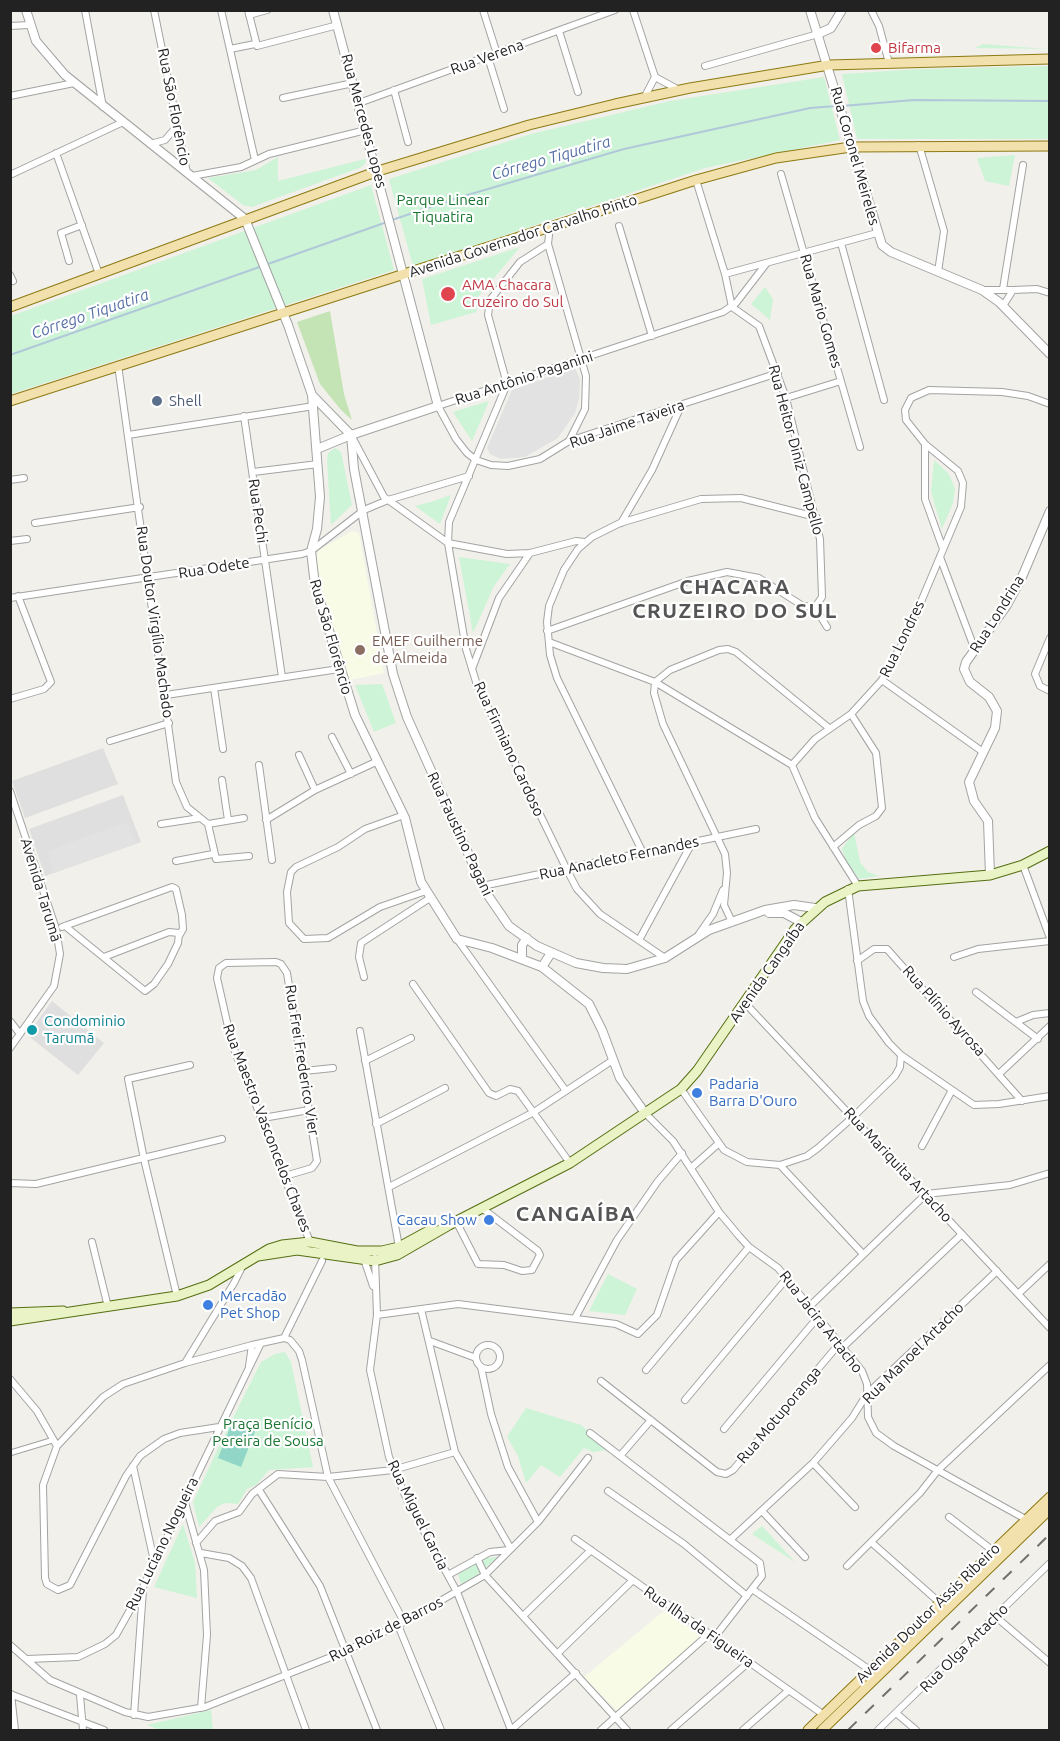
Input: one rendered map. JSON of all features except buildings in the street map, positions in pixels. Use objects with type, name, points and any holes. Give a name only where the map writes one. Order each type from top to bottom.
[{"type":"main road","points":[[10,307],[378,171],[529,125],[679,90],[829,66],[1050,59]]},
{"type":"main road","name":"Avenida Governador Carvalho Pinto","points":[[10,401],[405,275],[550,226],[696,180],[776,158],[851,147],[1050,146]]},
{"type":"main road","name":"Avenida Cangaíba","points":[[645,1113],[681,1089],[697,1071],[801,921],[815,908],[848,889],[858,886],[990,875],[1023,865],[1050,851]]},
{"type":"main road","points":[[258,1256],[297,1250],[375,1257],[397,1255],[452,1223],[570,1163],[645,1113]]},
{"type":"main road","points":[[375,1257],[432,1229],[452,1223]]},
{"type":"main road","points":[[10,1321],[177,1296],[209,1285],[258,1256],[282,1245],[310,1242],[364,1256]]},
{"type":"main road","points":[[10,1313],[81,1311]]},
{"type":"main road","name":"Avenida Doutor Assis Ribeiro","points":[[822,1731],[1030,1522],[1050,1497]]},
{"type":"main road","name":"Avenida Doutor Assis Ribeiro","points":[[808,1731],[993,1550],[1030,1522],[1049,1511]]},
{"type":"street","points":[[26,10],[29,25],[45,54],[74,84],[189,174],[241,167],[269,154],[366,130]]},
{"type":"street","points":[[85,10],[103,107]]},
{"type":"street","name":"Rua São Florêncio","points":[[154,10],[189,174],[245,219],[284,314],[312,395],[320,512],[310,551],[315,585],[355,715],[404,815],[416,870],[428,894],[458,939]]},
{"type":"street","points":[[221,10],[255,160]]},
{"type":"street","points":[[258,45],[249,13],[267,10]]},
{"type":"street","name":"Rua Mercedes Lopes","points":[[333,10],[378,171],[438,406]]},
{"type":"street","points":[[483,10],[497,54]]},
{"type":"street","name":"Rua Verena","points":[[359,103],[615,10]]},
{"type":"street","points":[[633,10],[655,77],[679,90]]},
{"type":"street","name":"Rua Coronel Meireles","points":[[810,10],[882,245],[891,252],[982,290],[1003,306],[1050,354]]},
{"type":"street","points":[[705,66],[818,34],[831,28],[842,10]]},
{"type":"street","points":[[871,10],[879,26],[889,63]]},
{"type":"street","points":[[10,26],[29,25]]},
{"type":"street","points":[[230,50],[338,25]]},
{"type":"street","points":[[559,31],[578,92]]},
{"type":"street","points":[[488,57],[504,109]]},
{"type":"street","points":[[644,98],[655,77]]},
{"type":"street","points":[[283,98],[353,83]]},
{"type":"street","points":[[10,96],[74,84]]},
{"type":"street","points":[[394,90],[408,142]]},
{"type":"street","points":[[10,175],[121,123]]},
{"type":"street","points":[[149,144],[165,140],[178,125]]},
{"type":"street","points":[[919,145],[943,221],[938,272]]},
{"type":"street","points":[[56,153],[99,274]]},
{"type":"street","points":[[1003,289],[1023,165]]},
{"type":"street","name":"Rua Mario Gomes","points":[[781,174],[860,447]]},
{"type":"street","points":[[696,180],[725,274],[732,307]]},
{"type":"street","points":[[69,261],[61,233],[82,225]]},
{"type":"street","points":[[550,226],[548,244],[583,358],[586,402],[579,425],[569,441]]},
{"type":"street","points":[[619,226],[652,336]]},
{"type":"street","points":[[725,274],[877,233]]},
{"type":"street","points":[[841,243],[884,400]]},
{"type":"street","points":[[507,384],[487,307],[520,262],[548,244]]},
{"type":"street","points":[[732,307],[766,264]]},
{"type":"street","points":[[982,290],[1037,289],[1050,293]]},
{"type":"street","points":[[1003,306],[1013,290]]},
{"type":"street","name":"Rua Antônio Paganini","points":[[317,449],[351,435],[652,336],[732,307]]},
{"type":"street","name":"Rua Heitor Diniz Campello","points":[[732,307],[759,326],[786,398],[820,539],[822,597],[815,608]]},
{"type":"street","name":"Rua Doutor Virgílio Machado","points":[[118,365],[180,793],[187,807],[208,824]]},
{"type":"street","name":"Rua Jaime Taveira","points":[[476,460],[491,465],[523,464],[540,459],[569,441],[778,373]]},
{"type":"street","points":[[786,398],[841,381]]},
{"type":"street","name":"Rua Firmiano Cardoso","points":[[507,384],[448,522],[448,543],[472,670],[486,705],[567,870],[590,905],[665,958]]},
{"type":"street","name":"Rua Londres","points":[[792,765],[815,739],[851,714],[882,680],[907,635],[961,507],[963,483],[958,471],[948,460],[925,444],[906,420],[911,398],[919,392],[1002,392],[1028,396],[1050,404]]},
{"type":"street","points":[[312,395],[351,435],[381,494],[448,543],[490,552],[530,553],[576,541],[584,542]]},
{"type":"street","points":[[128,435],[314,406]]},
{"type":"street","points":[[438,406],[456,440],[476,460]]},
{"type":"street","points":[[620,523],[652,470],[681,406]]},
{"type":"street","name":"Rua Pechi","points":[[244,416],[282,677]]},
{"type":"street","name":"Rua Faustino Pagani","points":[[351,435],[354,469],[364,510],[398,690],[407,717],[482,886],[509,926],[551,953],[576,963],[603,968],[627,969],[665,958],[697,937],[732,922],[784,906],[803,905],[815,908]]},
{"type":"street","points":[[925,444],[925,499],[943,549]]},
{"type":"street","points":[[253,472],[318,464]]},
{"type":"street","points":[[310,551],[364,510],[388,500],[469,476]]},
{"type":"street","points":[[10,480],[24,478]]},
{"type":"street","points":[[643,853],[557,678],[547,631],[549,606],[555,587],[584,542],[620,523],[710,497],[741,498],[816,517]]},
{"type":"street","points":[[35,523],[140,507]]},
{"type":"street","name":"Rua Londrina","points":[[990,875],[988,821],[974,801],[969,782],[995,728],[997,711],[989,697],[970,682],[966,675],[966,662],[1017,586],[1050,511]]},
{"type":"street","points":[[10,541],[27,539]]},
{"type":"street","name":"Rua Odete","points":[[14,597],[266,560],[310,551]]},
{"type":"street","points":[[472,670],[499,598],[530,553]]},
{"type":"street","points":[[940,557],[975,650]]},
{"type":"street","points":[[547,631],[716,573],[739,573],[759,578],[803,606],[815,608],[827,627]]},
{"type":"street","points":[[10,699],[44,689],[51,682],[14,597]]},
{"type":"street","points":[[1050,638],[1035,674],[1040,686],[1050,691]]},
{"type":"street","points":[[549,642],[655,682],[792,765],[815,818],[858,886]]},
{"type":"street","points":[[732,922],[724,905],[726,864],[718,837],[663,724],[654,693],[655,682],[669,670],[719,650],[728,649],[736,652],[829,728]]},
{"type":"street","points":[[166,695],[339,669]]},
{"type":"street","points":[[882,680],[983,752]]},
{"type":"street","points":[[214,688],[223,748]]},
{"type":"street","points":[[833,847],[859,825],[876,816],[882,808],[876,753],[851,714]]},
{"type":"street","points":[[110,741],[169,723]]},
{"type":"street","points":[[332,737],[351,774]]},
{"type":"street","points":[[299,755],[315,790]]},
{"type":"street","points":[[266,820],[315,790],[378,762]]},
{"type":"street","points":[[259,765],[272,860]]},
{"type":"street","points":[[222,780],[228,820]]},
{"type":"street","name":"Avenida Tarumã","points":[[10,791],[56,929],[59,965],[54,986],[10,1048]]},
{"type":"street","points":[[404,815],[365,829],[338,847],[296,867],[291,872],[287,892],[289,923],[304,939],[328,938],[380,908],[428,894]]},
{"type":"street","points":[[161,824],[200,818]]},
{"type":"street","points":[[244,818],[208,824],[213,855],[216,859],[249,856]]},
{"type":"street","name":"Rua Anacleto Fernandes","points":[[482,886],[756,829]]},
{"type":"street","points":[[639,940],[692,843]]},
{"type":"street","points":[[176,861],[213,855]]},
{"type":"street","points":[[954,957],[978,949],[1050,940],[1023,865]]},
{"type":"street","points":[[697,937],[713,914],[726,882]]},
{"type":"street","points":[[56,929],[172,887],[176,889],[183,929],[168,964],[147,991],[136,985],[65,926]]},
{"type":"street","points":[[848,889],[863,1001],[878,1031],[901,1055],[974,1105],[982,1106],[1050,1096]]},
{"type":"street","points":[[364,977],[359,957],[361,943],[428,894]]},
{"type":"street","name":"Rua Faustino Pagani","points":[[758,914],[784,913],[801,921]]},
{"type":"street","points":[[104,957],[169,932],[176,931],[179,937]]},
{"type":"street","points":[[522,958],[522,945],[527,938]]},
{"type":"street","points":[[458,939],[522,958],[542,967],[589,1004],[627,1091],[645,1113]]},
{"type":"street","points":[[458,939],[566,1091]]},
{"type":"street","name":"Rua Plínio Ayrosa","points":[[857,961],[874,949],[887,949],[1000,1073],[1022,1101]]},
{"type":"street","points":[[542,967],[551,953]]},
{"type":"street","name":"Rua Frei Frederico Vier","points":[[217,978],[219,968],[226,963],[276,962],[285,967],[304,1071],[317,1161],[312,1168],[285,1176]]},
{"type":"street","name":"Rua Maestro Vasconcelos Chaves","points":[[217,978],[232,1044],[310,1242]]},
{"type":"street","points":[[413,984],[489,1093],[496,1096],[515,1089],[570,1163]]},
{"type":"street","points":[[976,992],[1038,1039]]},
{"type":"street","name":"Rua Mariquita Artacho","points":[[745,1003],[1050,1328]]},
{"type":"street","points":[[1016,1022],[1033,1015],[1050,1013]]},
{"type":"street","points":[[10,1022],[20,1034]]},
{"type":"street","points":[[1000,1073],[1050,1026]]},
{"type":"street","points":[[360,1031],[399,1246]]},
{"type":"street","points":[[365,1061],[411,1038]]},
{"type":"street","points":[[681,1089],[718,1144],[747,1162],[780,1165],[807,1155],[818,1148],[853,1117],[895,1076],[900,1067],[901,1055]]},
{"type":"street","points":[[389,1187],[534,1112],[613,1060]]},
{"type":"street","points":[[177,1296],[144,1159],[128,1079],[190,1065]]},
{"type":"street","points":[[304,1071],[333,1068]]},
{"type":"street","points":[[376,1124],[445,1088]]},
{"type":"street","points":[[922,1146],[952,1090]]},
{"type":"street","points":[[263,1118],[309,1110]]},
{"type":"street","name":"Rua Jacira Artacho","points":[[645,1113],[666,1132],[719,1212],[749,1248],[778,1268],[862,1371],[867,1394],[868,1417],[876,1433],[894,1446],[1030,1522]]},
{"type":"street","points":[[10,1184],[36,1184],[222,1139]]},
{"type":"street","points":[[691,1168],[718,1144]]},
{"type":"street","points":[[575,1318],[617,1240],[658,1180],[682,1153]]},
{"type":"street","points":[[780,1165],[863,1254]]},
{"type":"street","points":[[810,1306],[926,1194],[1010,1185],[1050,1173]]},
{"type":"street","points":[[452,1223],[477,1264],[504,1265],[525,1272],[532,1270],[540,1255],[538,1251],[483,1209]]},
{"type":"street","points":[[377,1315],[458,1304],[616,1324],[638,1334],[645,1330],[660,1308],[676,1260],[719,1212]]},
{"type":"street","points":[[840,1346],[962,1234]]},
{"type":"street","points":[[92,1242],[108,1307]]},
{"type":"street","points":[[646,1370],[749,1248]]},
{"type":"street","name":"Rua Miguel Garcia","points":[[364,1256],[374,1289]]},
{"type":"street","name":"Rua Miguel Garcia","points":[[375,1257],[374,1289],[377,1315],[370,1370],[393,1470],[457,1592],[511,1730]]},
{"type":"street","points":[[284,1338],[322,1261]]},
{"type":"street","points":[[1018,1294],[1050,1264]]},
{"type":"street","points":[[185,1363],[242,1267]]},
{"type":"street","name":"Rua Manoel Artacho","points":[[730,1539],[813,1463],[852,1418],[867,1394],[997,1271]]},
{"type":"street","points":[[685,1400],[787,1278]]},
{"type":"street","points":[[421,1310],[455,1452],[510,1550],[499,1550],[477,1558],[448,1575]]},
{"type":"street","points":[[724,1429],[818,1317]]},
{"type":"street","points":[[10,1453],[55,1443],[104,1397],[123,1384],[185,1363],[252,1345],[284,1338],[290,1340],[299,1351],[328,1477],[401,1624],[441,1731]]},
{"type":"street","points":[[430,1341],[476,1358],[482,1367],[491,1414],[508,1467],[538,1522]]},
{"type":"street","name":"Rua Luciano Nogueira","points":[[27,1658],[78,1657],[105,1644],[125,1622],[261,1343]]},
{"type":"street","name":"Rua Luciano Nogueira","points":[[249,1367],[252,1345]]},
{"type":"street","points":[[476,1358],[478,1351],[485,1346],[492,1347],[498,1352],[500,1359],[496,1366],[489,1369],[482,1367]]},
{"type":"street","name":"Rua Motuporanga","points":[[601,1381],[717,1472],[729,1473],[840,1346]]},
{"type":"street","points":[[847,1566],[920,1493],[938,1470],[1050,1365]]},
{"type":"street","points":[[10,1379],[37,1411],[55,1443],[43,1485],[45,1578],[47,1584],[58,1590],[70,1585],[133,1465],[144,1452],[164,1439],[180,1433],[219,1427]]},
{"type":"street","points":[[620,1456],[651,1420]]},
{"type":"street","points":[[590,1433],[760,1563],[762,1576],[712,1636],[601,1731]]},
{"type":"street","points":[[196,1543],[215,1521],[239,1512],[252,1494],[259,1490],[267,1480],[278,1474],[328,1477],[393,1470],[455,1452]]},
{"type":"street","name":"Rua Roiz de Barros","points":[[10,1645],[50,1680],[80,1695],[134,1715],[163,1716],[201,1708],[287,1677],[346,1651],[401,1624],[485,1575],[538,1522],[588,1458]]},
{"type":"street","points":[[813,1463],[855,1507]]},
{"type":"street","points":[[133,1465],[155,1562]]},
{"type":"street","points":[[259,1490],[321,1586],[377,1731]]},
{"type":"street","points":[[608,1491],[684,1544],[747,1596]]},
{"type":"street","points":[[184,1499],[204,1570],[207,1635],[201,1708]]},
{"type":"street","points":[[762,1510],[805,1557]]},
{"type":"street","points":[[949,1517],[993,1550]]},
{"type":"street","name":"Rua Ilha da Figueira","points":[[574,1539],[824,1715]]},
{"type":"street","points":[[871,1542],[939,1602]]},
{"type":"street","points":[[523,1616],[591,1550]]},
{"type":"street","points":[[201,1553],[229,1558],[242,1566],[250,1578],[306,1731]]},
{"type":"street","points":[[477,1558],[485,1575],[627,1731]]},
{"type":"street","name":"Rua Olga Artacho","points":[[878,1731],[1050,1563]]},
{"type":"street","points":[[558,1653],[633,1580]]},
{"type":"street","points":[[134,1715],[143,1587]]},
{"type":"street","points":[[752,1589],[870,1670]]},
{"type":"street","points":[[996,1617],[1050,1663]]},
{"type":"street","points":[[671,1731],[749,1662]]},
{"type":"street","points":[[511,1730],[576,1673]]},
{"type":"street","points":[[743,1731],[789,1690]]},
{"type":"street","points":[[15,1731],[11,1694],[104,1731]]},
{"type":"street","points":[[80,1695],[83,1731]]},
{"type":"street","points":[[896,1713],[916,1731]]},
{"type":"shaded area","points":[[575,368],[580,379],[579,399],[575,413],[558,438],[525,457],[501,459],[490,454],[487,448],[512,390]]},
{"type":"shaded area","name":"EMEF Guilherme de Almeida","points":[[352,531],[359,533],[384,673],[349,680],[323,595],[316,557],[319,550]]},
{"type":"shaded area","points":[[103,748],[118,784],[25,818],[12,781]]},
{"type":"shaded area","points":[[123,795],[141,842],[45,876],[29,829]]},
{"type":"shaded area","points":[[127,822],[136,844],[54,873],[47,851]]},
{"type":"shaded area","points":[[52,1001],[104,1043],[78,1075],[27,1035]]},
{"type":"shaded area","points":[[233,1420],[256,1429],[241,1467],[218,1458]]},
{"type":"shaded area","points":[[665,1610],[702,1637],[617,1711],[584,1677]]},
{"type":"green space","points":[[983,44],[1047,49],[975,48]]},
{"type":"green space","points":[[1049,66],[1049,139],[857,139],[842,74],[920,69]]},
{"type":"green space","name":"Parque Linear Tiquatira","points":[[824,77],[840,140],[705,168],[413,266],[389,179],[531,134],[670,101]]},
{"type":"green space","points":[[1015,155],[1009,186],[985,181],[977,158]]},
{"type":"green space","points":[[278,157],[278,181],[365,159],[366,162],[362,167],[252,207],[243,205],[208,178],[256,170]]},
{"type":"green space","name":"Parque Linear Tiquatira","points":[[371,185],[394,270],[11,394],[11,316]]},
{"type":"green space","points":[[520,247],[478,297],[476,312],[431,325],[422,279]]},
{"type":"green space","points":[[765,287],[773,299],[770,320],[751,304]]},
{"type":"green space","points":[[330,311],[344,394],[352,420],[320,384],[297,322]]},
{"type":"green space","points":[[489,401],[487,406],[472,441],[453,412]]},
{"type":"green space","points":[[335,448],[341,452],[352,505],[331,525],[327,461],[328,453]]},
{"type":"green space","points":[[934,460],[949,474],[955,489],[953,503],[942,529],[931,492]]},
{"type":"green space","points":[[451,495],[440,524],[415,506],[434,501]]},
{"type":"green space","points":[[459,557],[510,564],[494,586],[473,633]]},
{"type":"green space","points":[[382,684],[396,723],[374,732],[355,685]]},
{"type":"green space","points":[[854,832],[860,862],[868,872],[879,876],[859,879],[846,860],[842,849]]},
{"type":"green space","points":[[608,1274],[637,1289],[625,1315],[589,1311]]},
{"type":"green space","name":"Praça Benício Pereira de Sousa","points":[[285,1352],[291,1362],[313,1467],[269,1470],[256,1485],[247,1489],[238,1504],[225,1503],[217,1507],[199,1527],[193,1502],[219,1446],[261,1362],[275,1354]]},
{"type":"green space","points":[[526,1408],[581,1425],[608,1448],[613,1446],[612,1449],[593,1452],[584,1448],[560,1477],[541,1465],[526,1483],[518,1456],[507,1437]]},
{"type":"green space","points":[[183,1524],[195,1563],[197,1598],[154,1587]]},
{"type":"green space","points":[[762,1526],[795,1562],[752,1534]]},
{"type":"green space","points":[[498,1557],[477,1575],[461,1584],[458,1574],[487,1558]]},
{"type":"green space","points":[[211,1710],[213,1730],[160,1730],[147,1725]]},
{"type":"waterway","name":"Córrego Tiquatira","points":[[842,106],[914,100],[1050,101]]},
{"type":"waterway","name":"Córrego Tiquatira","points":[[392,220],[454,199],[624,149],[810,108],[836,106]]},
{"type":"waterway","name":"Córrego Tiquatira","points":[[10,355],[387,222]]},
{"type":"railway","points":[[848,1730],[1050,1534]]},
{"type":"place","name":"Bifarma","points":[[876,48]]},
{"type":"place","name":"AMA Chacara Cruzeiro do Sul","points":[[448,294]]},
{"type":"place","name":"Shell","points":[[157,401]]},
{"type":"place","name":"EMEF Guilherme de Almeida","points":[[360,650]]},
{"type":"place","name":"Condominio Tarumã","points":[[32,1030]]},
{"type":"place","name":"Padaria Barra D'Ouro","points":[[697,1093]]},
{"type":"place","name":"Cacau Show","points":[[489,1220]]},
{"type":"place","name":"Mercadão Pet Shop","points":[[208,1305]]},
{"type":"district","name":"CHACARA CRUZEIRO DO SUL","points":[[735,599]]},
{"type":"district","name":"CANGAÍBA","points":[[576,1214]]}]
